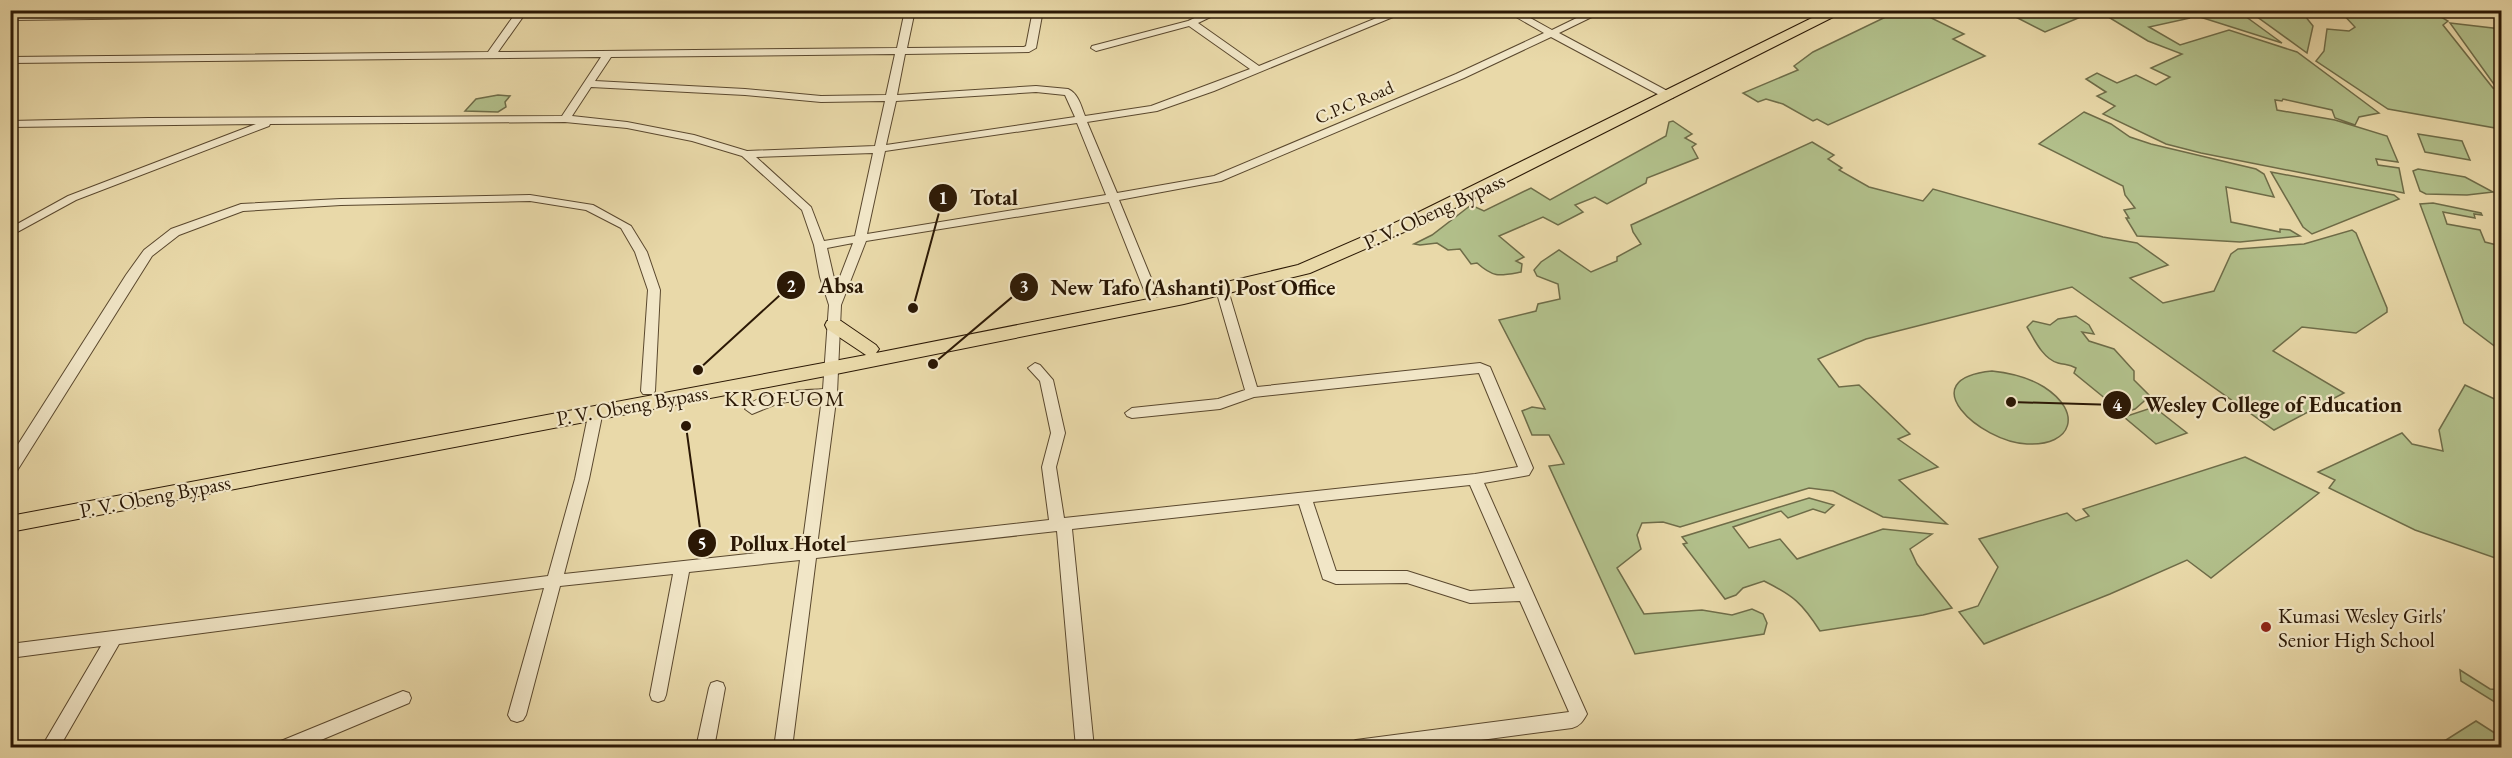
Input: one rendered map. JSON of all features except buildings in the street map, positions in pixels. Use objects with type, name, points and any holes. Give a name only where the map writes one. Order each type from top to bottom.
[{"type":"highway","name":"P. V. Obeng Bypass","points":[[10,524],[596,411],[831,362],[1222,290],[1304,269],[1346,252],[1550,156],[1821,10]]},
{"type":"highway","name":"P. V. Obeng Bypass","points":[[10,512],[648,390],[831,362],[869,349],[1152,295],[1262,271],[1317,253],[1419,208],[1840,10]]},
{"type":"highway","points":[[834,325],[869,349]]},
{"type":"street","points":[[10,17],[599,10]]},
{"type":"street","points":[[783,747],[830,393],[835,305],[860,240],[910,10]]},
{"type":"street","points":[[10,60],[1029,49],[1038,10]]},
{"type":"street","points":[[1096,48],[1191,23],[1221,10]]},
{"type":"street","points":[[10,124],[566,119],[627,125],[694,138],[746,154],[879,149],[1154,109],[1407,10]]},
{"type":"street","points":[[1508,10],[1665,93]]},
{"type":"street","name":"C.P.C Road","points":[[820,245],[1111,198],[1222,177],[1460,76],[1602,10]]},
{"type":"street","points":[[491,55],[521,12]]},
{"type":"street","points":[[1191,23],[1257,69]]},
{"type":"street","points":[[566,119],[608,54]]},
{"type":"street","points":[[590,84],[744,92],[821,99],[892,98],[1036,89],[1068,92],[1152,295]]},
{"type":"street","points":[[10,233],[72,198],[273,121]]},
{"type":"street","points":[[746,154],[807,209],[820,245],[826,277],[835,305]]},
{"type":"street","points":[[10,470],[148,253],[175,232],[241,208],[341,202],[530,198],[589,207],[625,226],[641,252],[654,290],[648,390]]},
{"type":"street","points":[[1222,290],[1252,392]]},
{"type":"street","points":[[1035,368],[1046,380],[1058,433],[1049,467],[1060,524],[1085,747]]},
{"type":"street","points":[[10,651],[553,581],[1475,479],[1524,471],[1526,468],[1483,369],[1252,392],[1220,404],[1132,413]]},
{"type":"street","points":[[752,409],[760,403],[830,393]]},
{"type":"street","points":[[517,715],[582,479],[596,411]]},
{"type":"street","points":[[1356,747],[1382,746],[1576,719],[1578,714],[1475,479]]},
{"type":"street","points":[[1304,498],[1329,575],[1336,578],[1407,577],[1470,597],[1526,594]]},
{"type":"street","points":[[658,695],[682,567]]},
{"type":"street","points":[[49,747],[114,638]]},
{"type":"street","points":[[705,747],[717,688]]},
{"type":"street","points":[[282,747],[403,698]]},
{"type":"green space","points":[[1898,11],[1921,11],[1919,12],[1964,34],[1953,39],[1985,56],[1828,125],[1817,119],[1813,121],[1783,104],[1766,99],[1758,102],[1743,93],[1798,70],[1794,66],[1813,52]]},
{"type":"green space","points":[[2004,11],[2095,11],[2045,32]]},
{"type":"green space","points":[[2150,11],[2190,18],[2149,27],[2180,45],[2229,30],[2297,52],[2379,113],[2359,117],[2355,125],[2335,118],[2332,110],[2283,99],[2282,101],[2275,100],[2277,110],[2335,120],[2387,136],[2398,162],[2376,159],[2378,165],[2399,168],[2404,193],[2166,144],[2103,114],[2115,106],[2097,96],[2106,92],[2086,79],[2097,73],[2117,83],[2136,75],[2156,85],[2170,77],[2151,68],[2182,54],[2148,41],[2105,15],[2116,12]]},
{"type":"green space","points":[[2170,11],[2238,11],[2282,43],[2200,17]]},
{"type":"green space","points":[[2249,11],[2301,11],[2313,26],[2307,53]]},
{"type":"green space","points":[[2340,11],[2431,11],[2448,21],[2443,25],[2493,88],[2501,91],[2501,129],[2388,109],[2316,61],[2324,51],[2327,29],[2349,31],[2355,27]]},
{"type":"green space","points":[[2450,23],[2501,29],[2501,88],[2496,87]]},
{"type":"green space","points":[[498,95],[510,96],[505,102],[506,107],[498,112],[465,111],[476,99]]},
{"type":"green space","points":[[2084,112],[2111,124],[2130,137],[2151,144],[2256,169],[2264,174],[2274,197],[2226,187],[2231,222],[2280,232],[2280,229],[2290,230],[2300,236],[2240,242],[2137,236],[2126,218],[2129,218],[2124,210],[2135,208],[2125,195],[2123,186],[2039,144]]},
{"type":"green space","points":[[1673,121],[1692,134],[1685,138],[1696,144],[1692,147],[1698,158],[1647,178],[1646,183],[1607,204],[1595,197],[1575,205],[1583,212],[1558,225],[1543,217],[1499,236],[1524,257],[1516,261],[1522,264],[1521,272],[1497,275],[1477,263],[1471,264],[1460,249],[1448,250],[1437,243],[1414,244],[1432,235],[1471,205],[1484,211],[1531,188],[1550,200],[1666,136],[1669,122]]},
{"type":"green space","points":[[2418,134],[2462,141],[2470,160],[2425,152]]},
{"type":"green space","points":[[1812,142],[1834,155],[1828,159],[1842,168],[1839,170],[1869,187],[1923,201],[1933,189],[2103,237],[2137,243],[2168,265],[2130,278],[2163,303],[2214,291],[2231,254],[2238,249],[2304,244],[2352,230],[2356,233],[2387,312],[2356,333],[2302,327],[2273,351],[2344,393],[2274,430],[2072,287],[1866,339],[1818,359],[1839,387],[1859,385],[1910,434],[1898,439],[1938,467],[1899,480],[1947,524],[1883,517],[1833,491],[1809,488],[1680,527],[1663,522],[1642,523],[1637,535],[1641,549],[1617,568],[1644,614],[1702,610],[1732,615],[1752,609],[1763,614],[1767,623],[1764,634],[1635,654],[1549,466],[1564,464],[1549,435],[1532,435],[1522,411],[1532,407],[1545,409],[1499,320],[1536,311],[1538,304],[1560,299],[1558,284],[1537,276],[1534,270],[1541,262],[1559,250],[1591,272],[1617,261],[1617,257],[1641,244],[1631,225]]},
{"type":"green space","points":[[2418,169],[2465,177],[2493,192],[2467,195],[2426,194],[2420,191],[2413,171]]},
{"type":"green space","points":[[2271,172],[2394,195],[2399,199],[2312,234],[2303,227]]},
{"type":"green space","points":[[2433,203],[2481,213],[2482,215],[2474,214],[2475,218],[2443,212],[2447,224],[2480,230],[2485,242],[2501,246],[2501,351],[2464,323],[2420,204]]},
{"type":"green space","points":[[2076,316],[2089,325],[2094,334],[2082,332],[2089,341],[2114,349],[2134,371],[2134,380],[2150,396],[2135,409],[2123,413],[2074,373],[2076,368],[2053,361],[2040,348],[2027,327],[2033,321],[2050,325],[2058,319]]},
{"type":"green space","points":[[1992,371],[2013,374],[2032,381],[2056,397],[2068,417],[2063,433],[2043,443],[2027,444],[2009,441],[1990,433],[1974,422],[1961,410],[1955,397],[1956,386],[1968,376]]},
{"type":"green space","points":[[2465,385],[2501,402],[2502,532],[2499,535],[2501,537],[2501,560],[2415,530],[2329,488],[2335,480],[2318,472],[2402,433],[2412,444],[2443,451],[2439,430]]},
{"type":"green space","points":[[2154,407],[2187,433],[2156,444],[2124,417]]},
{"type":"green space","points":[[2245,457],[2319,493],[2211,578],[2187,560],[2110,594],[1984,644],[1959,612],[1978,606],[1998,567],[1979,539],[2067,513],[2076,521],[2089,516],[2083,509]]},
{"type":"green space","points":[[1809,498],[1834,505],[1825,513],[1813,509],[1788,518],[1781,511],[1733,527],[1749,548],[1780,539],[1797,559],[1883,529],[1932,534],[1910,549],[1917,564],[1952,608],[1923,615],[1820,631],[1808,613],[1796,601],[1764,581],[1743,588],[1736,595],[1725,599],[1683,544],[1687,543],[1682,537]]},
{"type":"green space","points":[[2460,670],[2490,689],[2501,690],[2501,706],[2461,681]]},
{"type":"green space","points":[[2476,721],[2501,737],[2501,747],[2425,747],[2446,740]]},
{"type":"place","name":"Total","points":[[913,308]]},
{"type":"place","name":"New Tafo (Ashanti) Post Office","points":[[933,364]]},
{"type":"place","name":"Absa","points":[[698,370]]},
{"type":"place","name":"Wesley College of Education","points":[[2011,402]]},
{"type":"place","name":"Pollux Hotel","points":[[686,426]]},
{"type":"place","name":"Kumasi Wesley Girls' Senior High School","points":[[2266,627]]},
{"type":"district","name":"KROFUOM","points":[[785,398]]}]
